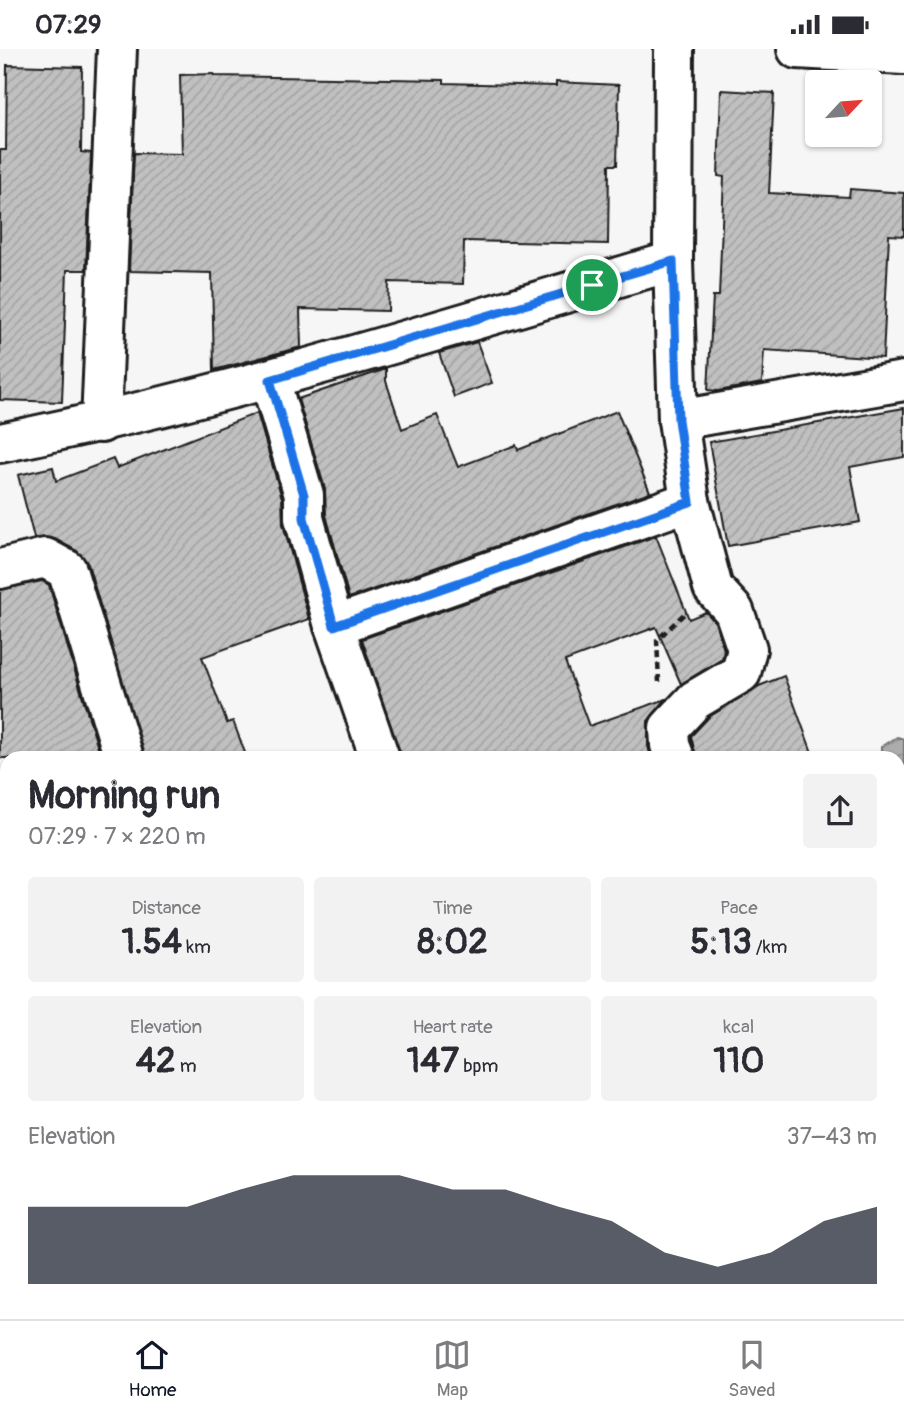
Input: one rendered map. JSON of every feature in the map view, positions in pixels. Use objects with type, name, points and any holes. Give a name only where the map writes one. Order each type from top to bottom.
[{"type":"street","points":[[101,423],[117,49]]},
{"type":"street","points":[[672,743],[695,699],[741,673],[747,649],[734,611],[713,588],[690,502],[678,420],[673,261],[674,49]]},
{"type":"street","points":[[797,49],[904,55]]},
{"type":"street","points":[[0,443],[101,423],[270,380],[673,261]]},
{"type":"street","points":[[270,380],[304,495],[304,518],[334,626],[378,751]]},
{"type":"street","points":[[678,420],[904,381]]},
{"type":"street","points":[[334,626],[690,502]]},
{"type":"street","points":[[0,569],[45,558],[67,570],[122,751]]},
{"type":"path","points":[[672,743],[661,706],[656,640],[713,588]]},
{"type":"water","points":[[897,737],[904,739],[904,751],[881,751],[881,747]]},
{"type":"building","points":[[7,65],[82,67],[81,152],[91,153],[86,270],[67,270],[62,402],[0,400],[0,150],[6,150]]},
{"type":"building","points":[[180,75],[444,80],[444,83],[556,86],[556,82],[619,85],[617,165],[609,165],[608,244],[464,241],[463,284],[389,282],[388,311],[300,309],[301,347],[214,370],[212,273],[129,271],[134,153],[182,154]]},
{"type":"building","points":[[721,90],[774,93],[769,193],[849,197],[850,189],[904,193],[904,236],[889,235],[883,358],[764,350],[762,383],[718,391],[708,390],[713,296],[719,296],[724,177],[718,176]]},
{"type":"building","points":[[477,342],[492,383],[454,397],[439,353]]},
{"type":"building","points":[[386,369],[386,381],[402,429],[437,415],[458,467],[516,445],[518,450],[617,411],[650,492],[349,598],[326,515],[325,489],[298,399]]},
{"type":"building","points":[[904,408],[904,457],[850,467],[860,522],[728,546],[709,442]]},
{"type":"building","points":[[257,413],[282,498],[283,524],[309,619],[202,657],[227,723],[233,721],[244,751],[143,751],[88,564],[77,551],[55,539],[34,538],[18,475],[53,467],[56,481],[113,459],[117,468]]},
{"type":"building","points":[[656,536],[689,619],[706,612],[715,622],[724,650],[722,659],[681,684],[656,627],[565,661],[589,726],[666,699],[648,721],[649,751],[399,751],[362,639]]},
{"type":"building","points":[[42,581],[49,585],[99,751],[0,751],[0,590]]},
{"type":"building","points":[[784,676],[811,751],[694,751],[691,736],[709,717],[759,686]]},
{"type":"route","points":[[673,261],[678,420],[690,502],[334,626],[304,518],[304,495],[270,380],[592,285],[673,261]]}]
